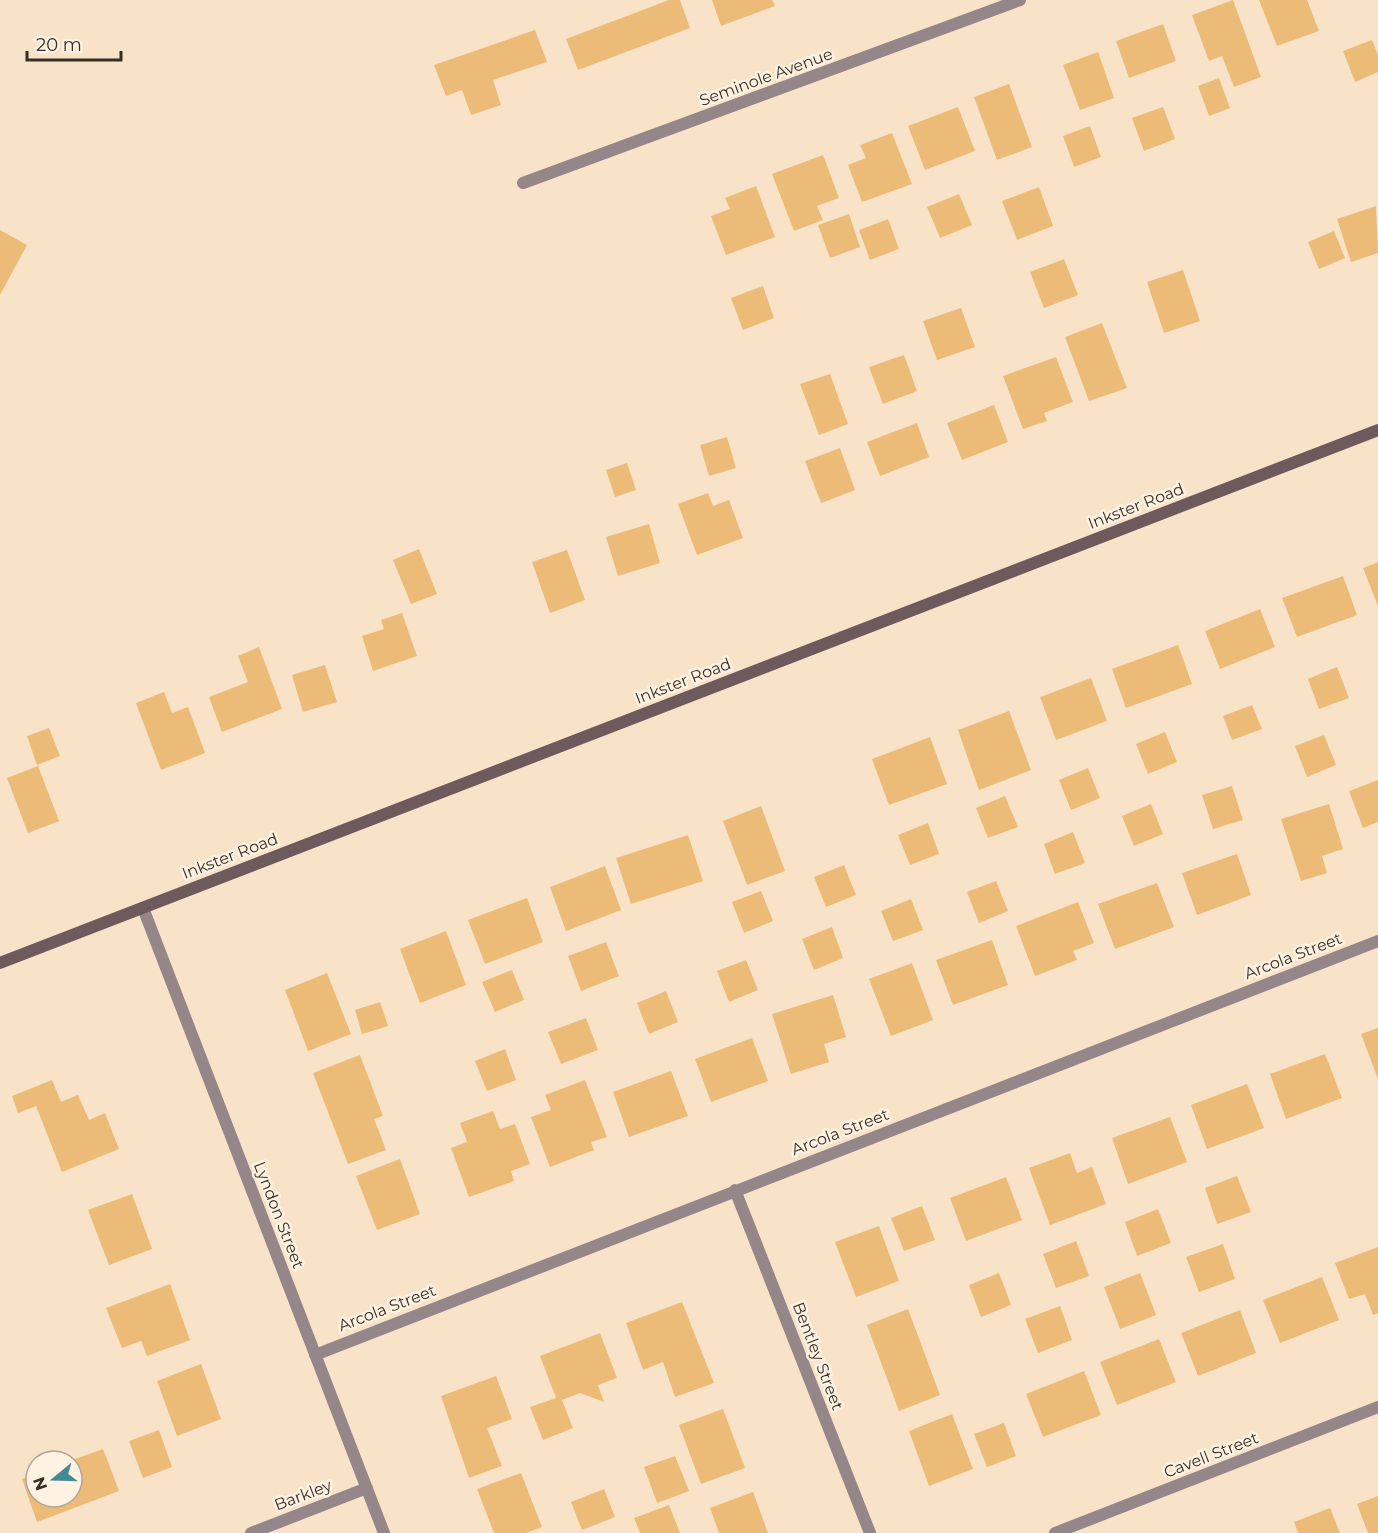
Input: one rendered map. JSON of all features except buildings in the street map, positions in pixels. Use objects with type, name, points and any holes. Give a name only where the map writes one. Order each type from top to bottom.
[{"type":"main road","name":"Inkster Road","points":[[0,963],[1378,430]]},
{"type":"street","name":"Seminole Avenue","points":[[523,183],[1020,0]]},
{"type":"street","name":"Lyndon Street","points":[[143,908],[384,1533]]},
{"type":"street","name":"Arcola Street","points":[[315,1354],[1378,941]]},
{"type":"street","name":"Bentley Street","points":[[735,1190],[870,1533]]},
{"type":"street","name":"Cavell Street","points":[[1055,1533],[1378,1407]]},
{"type":"street","name":"Barkley","points":[[251,1533],[367,1488]]}]
